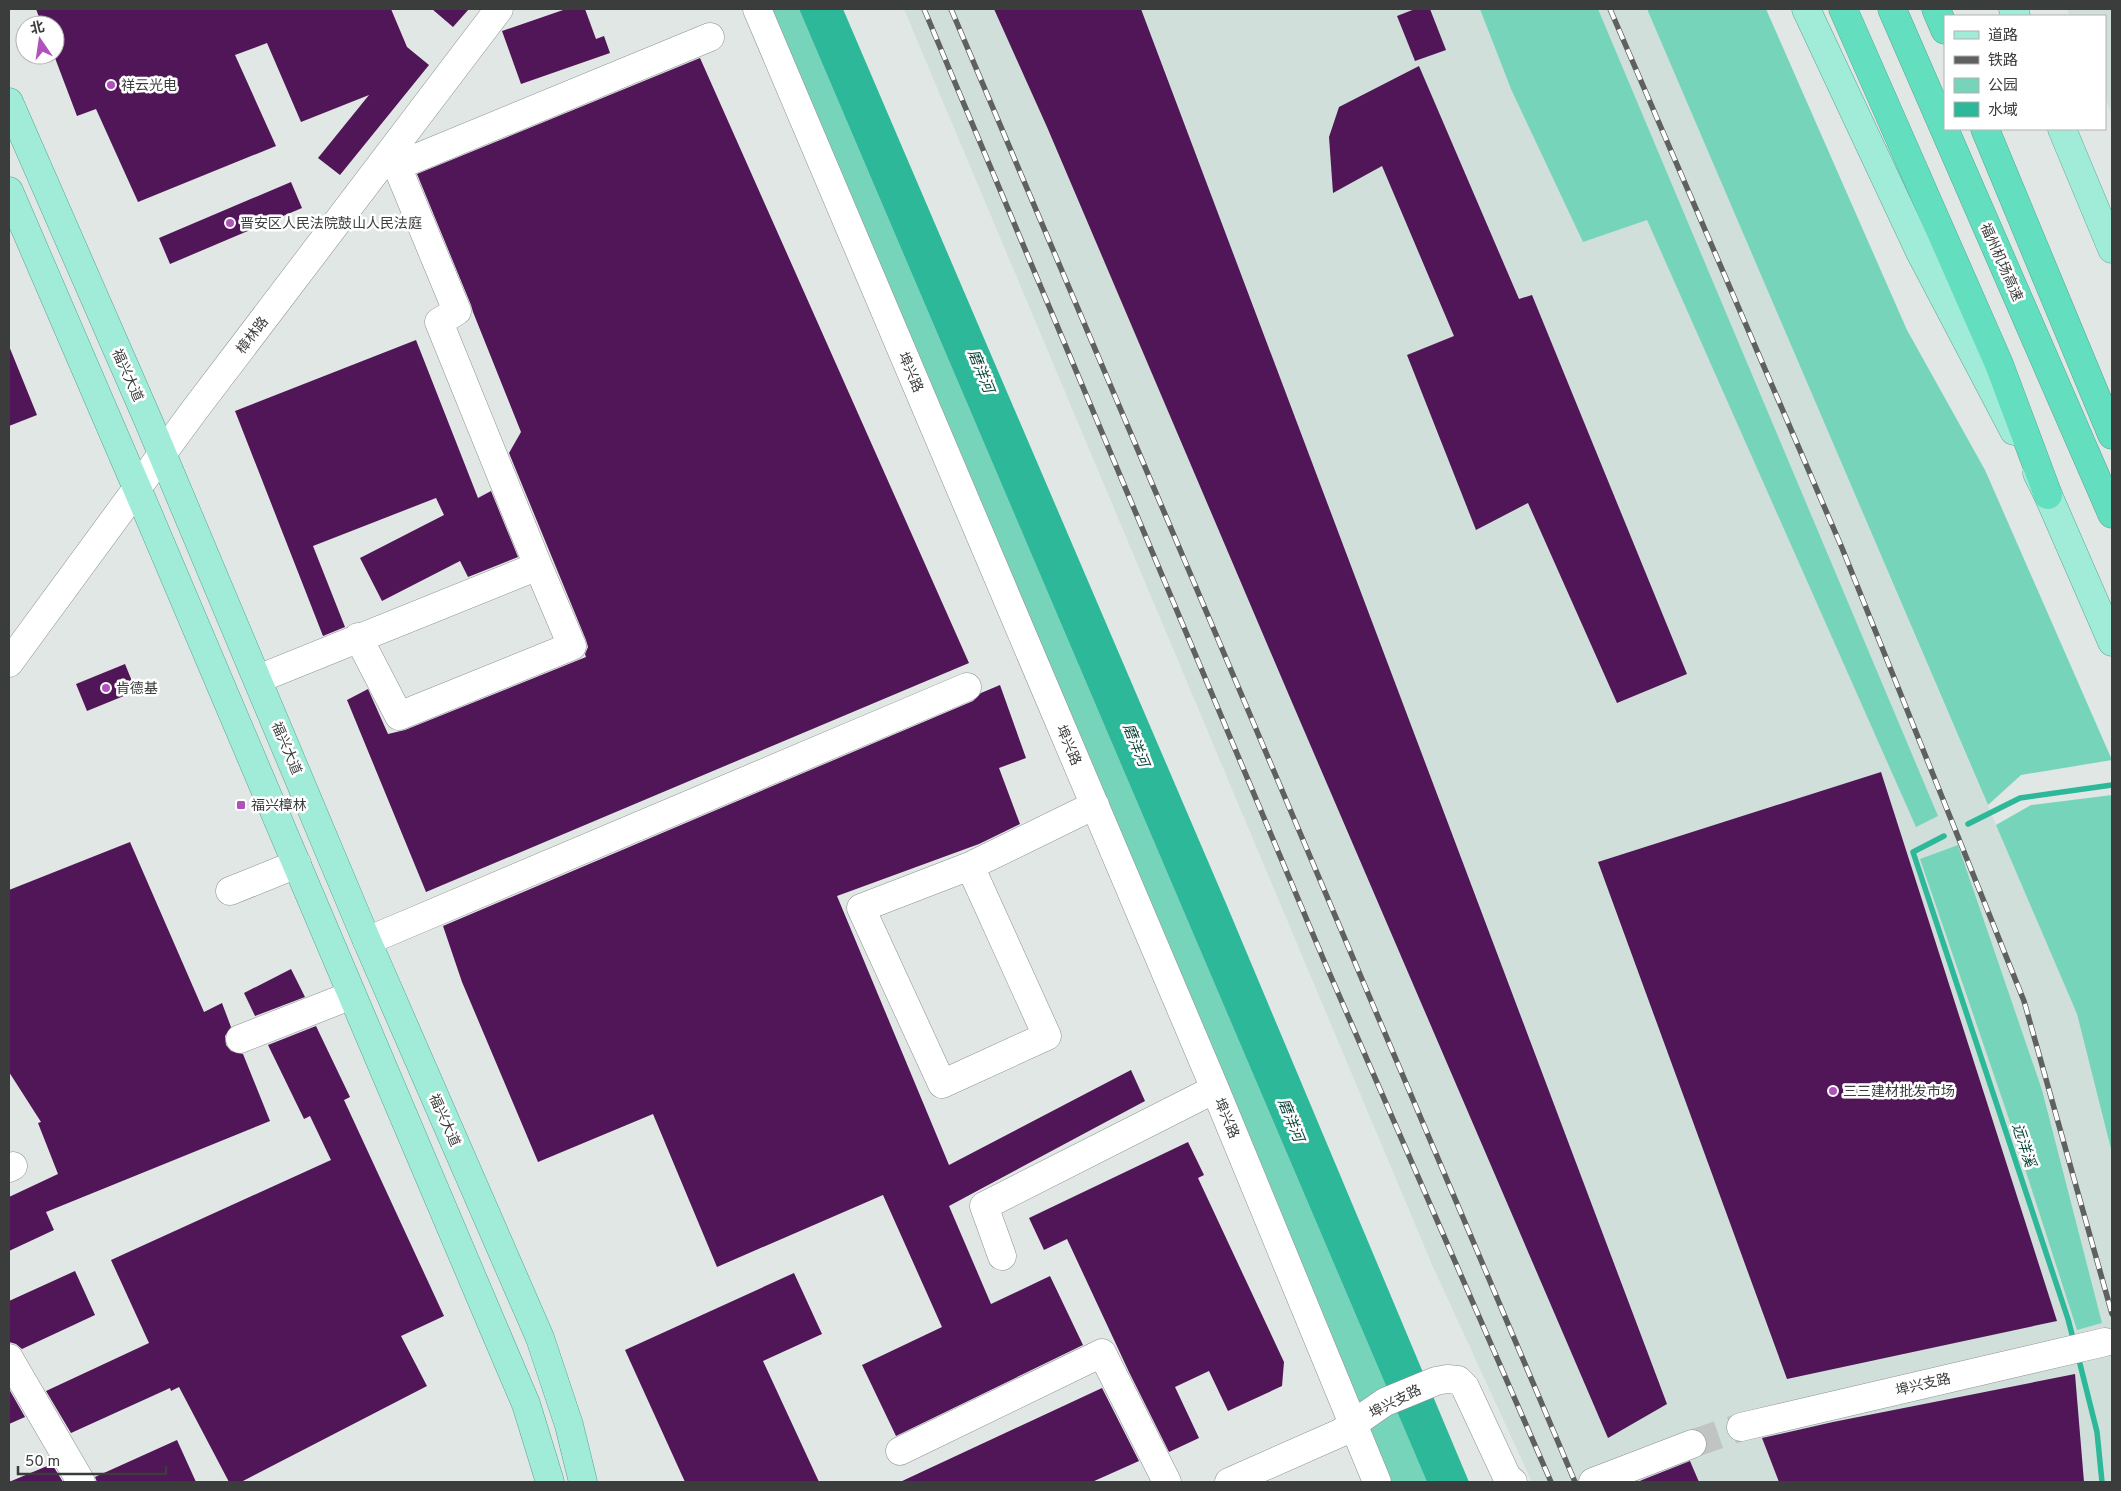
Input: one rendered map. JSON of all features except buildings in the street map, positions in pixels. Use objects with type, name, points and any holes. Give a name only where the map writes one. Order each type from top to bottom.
[{"type":"highway","points":[[1843,9],[1999,364],[2048,494]]},
{"type":"highway","name":"福州机场高速","points":[[1892,9],[1944,128]]},
{"type":"highway","points":[[1936,9],[1944,28]]},
{"type":"highway","name":"福州机场高速","points":[[1945,130],[2112,514]]},
{"type":"highway","points":[[1986,130],[2112,435]]},
{"type":"main road","points":[[1806,9],[1920,252],[2048,494],[2110,631]]},
{"type":"main road","name":"福兴大道","points":[[9,102],[258,679],[367,941],[540,1338],[569,1425],[583,1482]]},
{"type":"main road","points":[[2062,130],[2112,249]]},
{"type":"main road","points":[[9,191],[526,1404],[550,1482]]},
{"type":"street","name":"樟林路","points":[[9,663],[193,412],[499,9]]},
{"type":"street","name":"埠兴路","points":[[757,9],[1215,1089],[1354,1422],[1377,1482]]},
{"type":"street","points":[[358,637],[399,716],[572,646],[439,322],[457,311],[397,166],[710,37]]},
{"type":"street","points":[[258,679],[358,637],[538,566]]},
{"type":"street","points":[[367,941],[967,687]]},
{"type":"street","points":[[970,866],[1047,1036],[942,1084],[861,908],[970,866],[1094,805]]},
{"type":"street","points":[[230,891],[297,864]]},
{"type":"street","points":[[240,1039],[352,995]]},
{"type":"street","points":[[1002,1256],[984,1206],[1215,1089]]},
{"type":"street","name":"埠兴支路","points":[[1741,1427],[2105,1342]]},
{"type":"street","points":[[900,1451],[1102,1352],[1167,1482]]},
{"type":"street","points":[[9,1358],[81,1482]]},
{"type":"street","name":"埠兴支路","points":[[1229,1482],[1340,1433],[1386,1402],[1436,1381],[1447,1379],[1458,1380],[1465,1387],[1507,1477],[1512,1482]]},
{"type":"street","points":[[1593,1482],[1692,1444]]},
{"type":"shaded area","points":[[904,9],[1647,9],[2077,1014],[2112,1153],[2112,1482],[1532,1482],[1433,1267]]},
{"type":"shaded area","points":[[2067,9],[2112,9],[2112,115],[2106,100],[2106,15],[2070,15]]},
{"type":"green space","points":[[763,9],[799,9],[1427,1482],[1383,1482]]},
{"type":"green space","points":[[1480,9],[1598,9],[1938,816],[1916,827],[1647,220],[1583,242],[1511,89]]},
{"type":"green space","points":[[1647,9],[1766,9],[1907,330],[1985,470],[2112,760],[2021,775],[1988,805]]},
{"type":"green space","points":[[2112,795],[2112,1153],[2077,1014],[1996,825],[2031,805]]},
{"type":"green space","points":[[1958,845],[2042,1090],[2102,1323],[2077,1330],[2009,1119],[1920,859]]},
{"type":"water","name":"磨洋河","points":[[799,9],[843,9],[1225,901],[1469,1482],[1427,1482]]},
{"type":"waterway","name":"远洋溪","points":[[1968,824],[2020,798],[2112,785]]},
{"type":"waterway","name":"远洋溪","points":[[1944,836],[1913,852],[2074,1342]]},
{"type":"waterway","name":"远洋溪","points":[[2078,1356],[2097,1432],[2102,1482]]},
{"type":"tunnel","points":[[1692,1444],[1741,1427]]},
{"type":"railway","points":[[924,9],[1325,963],[1551,1482]]},
{"type":"railway","points":[[951,9],[1575,1482]]},
{"type":"railway","points":[[1610,9],[1842,548],[2024,1001],[2112,1314]]},
{"type":"place","name":"祥云光电","points":[[111,85]]},
{"type":"place","name":"晋安区人民法院鼓山人民法庭","points":[[230,223]]},
{"type":"place","name":"肯德基","points":[[106,688]]},
{"type":"place","name":"福兴樟林","points":[[241,805]]},
{"type":"place","name":"三三建材批发市场","points":[[1833,1091]]}]
